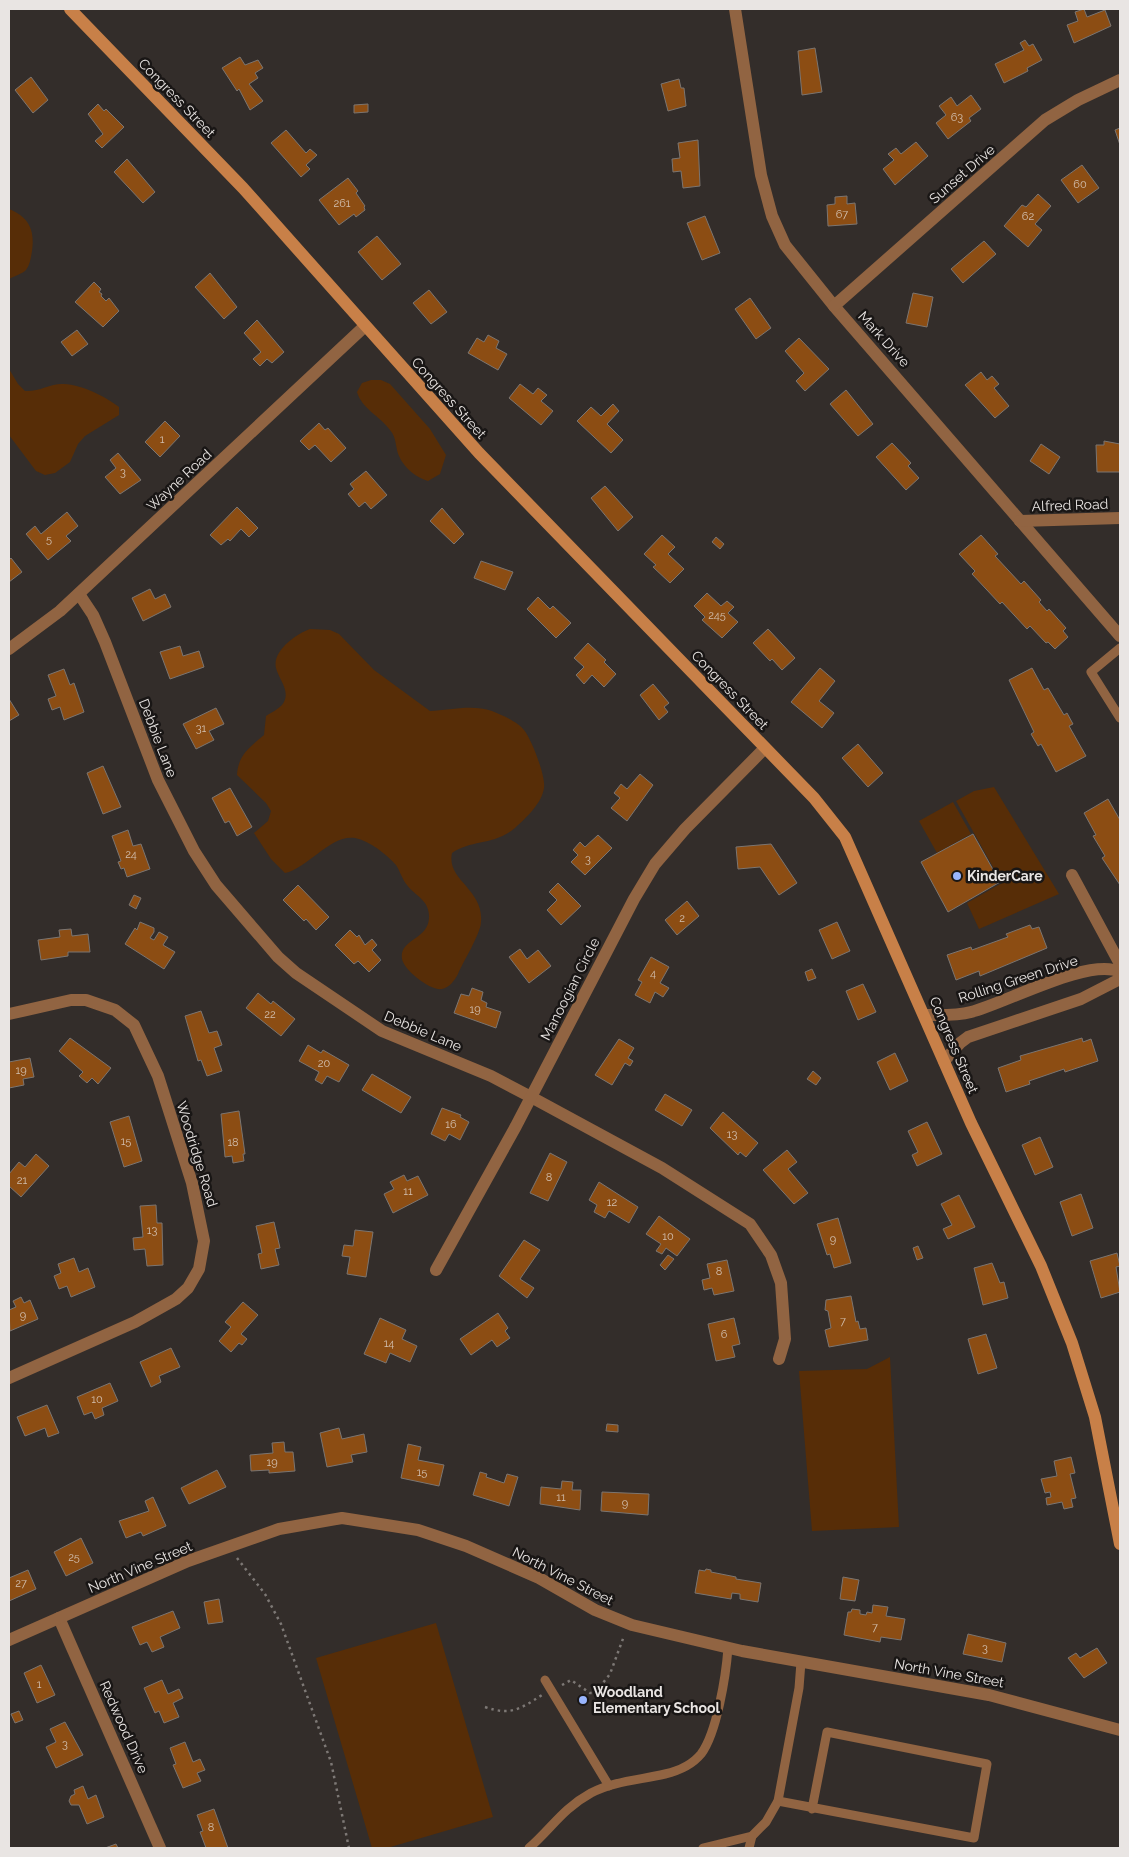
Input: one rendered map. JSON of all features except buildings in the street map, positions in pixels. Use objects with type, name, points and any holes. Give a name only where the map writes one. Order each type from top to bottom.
[{"type":"main road","name":"Congress Street","points":[[70,9],[243,188],[492,467],[814,798],[845,837],[971,1123],[1041,1266],[1072,1343],[1095,1417],[1120,1544]]},
{"type":"street","name":"Mark Drive","points":[[735,9],[761,176],[772,216],[785,245],[834,306],[1120,636]]},
{"type":"street","name":"Sunset Drive","points":[[834,306],[1045,120],[1078,100],[1120,80]]},
{"type":"street","name":"Wayne Road","points":[[9,649],[60,611],[79,594],[365,326]]},
{"type":"street","name":"Alfred Road","points":[[1020,521],[1120,518]]},
{"type":"street","name":"Debbie Lane","points":[[79,594],[93,615],[158,780],[194,851],[216,885],[278,957],[296,973],[382,1032],[491,1076],[532,1097],[662,1168],[738,1215],[753,1227],[771,1255],[781,1283],[785,1339],[779,1359]]},
{"type":"street","name":"Manoogian Circle","points":[[436,1270],[532,1097],[634,899],[655,864],[685,829],[765,748]]},
{"type":"street","points":[[1072,875],[1120,964]]},
{"type":"street","name":"Rolling Green Drive","points":[[925,1016],[971,1012],[1076,974],[1106,968],[1120,972]]},
{"type":"street","points":[[944,1061],[968,1037],[1081,998],[1120,979]]},
{"type":"street","name":"Woodridge Road","points":[[9,1014],[71,1000],[86,1000],[115,1010],[134,1025],[158,1076],[192,1183],[204,1241],[198,1269],[188,1288],[176,1299],[135,1322],[9,1378]]},
{"type":"street","name":"North Vine Street","points":[[9,1640],[181,1565],[229,1547],[279,1529],[342,1518],[418,1530],[466,1546],[539,1578],[595,1610],[632,1625],[728,1648],[989,1695],[1120,1730]]},
{"type":"street","name":"Redwood Drive","points":[[59,1618],[160,1848]]},
{"type":"lane","points":[[1120,648],[1091,672],[1120,718]]},
{"type":"lane","points":[[530,1848],[566,1809],[609,1786],[666,1774],[688,1766],[701,1754],[712,1733],[728,1648]]},
{"type":"lane","points":[[749,1848],[752,1836],[766,1822],[778,1801],[802,1662]]},
{"type":"lane","points":[[545,1680],[609,1786]]},
{"type":"lane","points":[[778,1801],[812,1809],[974,1838],[987,1764],[828,1732],[812,1809]]},
{"type":"lane","points":[[703,1848],[752,1836]]},
{"type":"path","points":[[229,1547],[265,1594],[281,1624],[331,1762],[349,1848]]},
{"type":"path","points":[[485,1707],[501,1712],[518,1710],[572,1680],[590,1693],[595,1693],[610,1674],[625,1635]]},
{"type":"shaded area","points":[[9,209],[26,220],[31,231],[33,243],[31,258],[26,270],[9,279]]},
{"type":"shaded area","points":[[9,369],[18,384],[25,391],[59,384],[78,386],[100,395],[119,407],[119,415],[85,436],[78,444],[70,462],[55,473],[45,475],[36,471],[9,435]]},
{"type":"shaded area","points":[[371,380],[381,380],[390,384],[430,429],[446,455],[440,474],[428,481],[424,480],[404,465],[399,456],[392,433],[359,398],[357,392],[362,383]]},
{"type":"shaded area","points":[[310,629],[330,630],[339,634],[374,670],[430,711],[461,708],[485,709],[518,724],[531,742],[538,759],[544,783],[543,794],[537,805],[528,815],[515,828],[499,838],[467,846],[452,853],[454,871],[477,901],[481,922],[475,940],[457,976],[445,988],[437,989],[431,987],[412,974],[404,964],[402,952],[409,943],[424,931],[429,918],[429,912],[425,903],[405,883],[396,865],[383,852],[361,840],[346,838],[328,846],[302,865],[285,873],[271,859],[254,833],[268,821],[271,811],[266,803],[237,775],[238,768],[242,757],[264,735],[266,716],[282,705],[285,700],[284,686],[276,668],[278,655],[292,639]]},
{"type":"shaded area","points":[[994,787],[1059,894],[979,929],[967,903],[1002,883],[956,801],[974,791]]},
{"type":"shaded area","points":[[953,802],[971,834],[937,853],[919,821]]},
{"type":"shaded area","points":[[890,1357],[899,1527],[812,1531],[799,1371],[867,1369]]},
{"type":"shaded area","points":[[436,1623],[493,1817],[387,1848],[372,1848],[316,1658]]},
{"type":"place","name":"KinderCare","points":[[957,876]]},
{"type":"place","name":"Woodland Elementary School","points":[[583,1700]]}]
